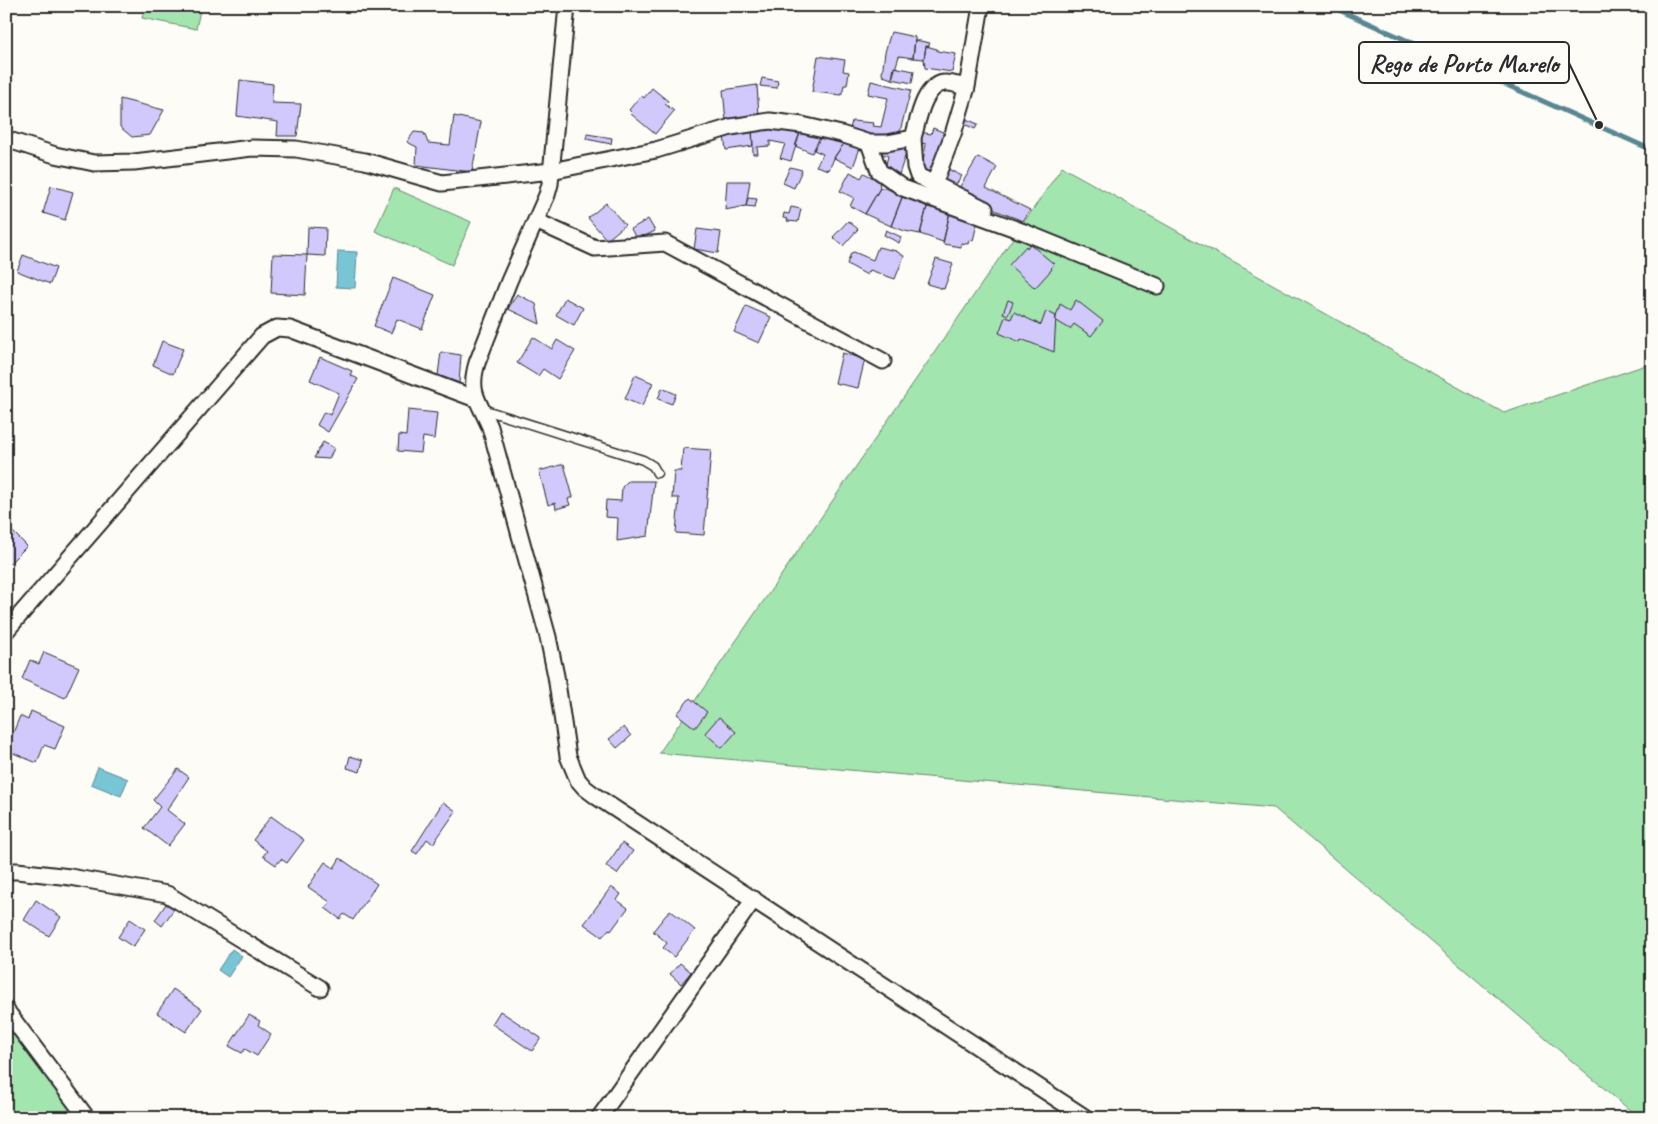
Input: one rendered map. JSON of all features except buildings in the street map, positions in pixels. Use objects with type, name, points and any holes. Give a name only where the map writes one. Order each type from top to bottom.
[{"type":"street","points":[[567,6],[552,171],[547,195],[509,281],[477,363],[473,386],[490,427],[548,637],[568,756],[578,780],[597,797],[1086,1118]]},
{"type":"street","points":[[934,184],[953,134],[967,87],[981,6]]},
{"type":"street","points":[[967,87],[943,83],[928,91],[919,115],[914,138],[914,167],[918,176],[1011,222],[1024,232]]},
{"type":"street","points":[[6,139],[55,155],[94,163],[134,162],[252,148],[296,149],[365,161],[442,183],[552,171],[656,150],[731,127],[770,121],[802,125],[869,143],[887,143],[914,138]]},
{"type":"street","points":[[869,143],[879,171],[903,188],[1024,232],[1157,286]]},
{"type":"street","points":[[536,221],[594,248],[665,243],[883,361]]},
{"type":"street","points":[[6,630],[262,336],[277,328],[290,329],[479,404]]},
{"type":"street","points":[[6,872],[17,871],[70,877],[167,894],[320,988]]},
{"type":"street","points":[[599,1118],[754,899]]},
{"type":"street","points":[[6,1010],[87,1118]]},
{"type":"lane","points":[[479,404],[643,460],[653,466],[657,473]]},
{"type":"green space","points":[[145,6],[201,6],[196,29],[142,18]]},
{"type":"green space","points":[[1062,167],[1504,413],[1652,363],[1652,1118],[1639,1118],[1274,808],[659,753]]},
{"type":"green space","points":[[394,188],[471,222],[452,265],[375,231]]},
{"type":"green space","points":[[6,1002],[43,1051],[72,1109],[64,1118],[11,1118],[6,1115]]},
{"type":"water","points":[[338,251],[357,252],[355,288],[336,287]]},
{"type":"water","points":[[98,767],[128,779],[121,796],[91,784]]},
{"type":"water","points":[[232,949],[242,956],[228,977],[218,970]]},
{"type":"waterway","points":[[1330,6],[1652,150]]},
{"type":"place","name":"Rego de Porto Marelo","points":[[1599,125]]}]
